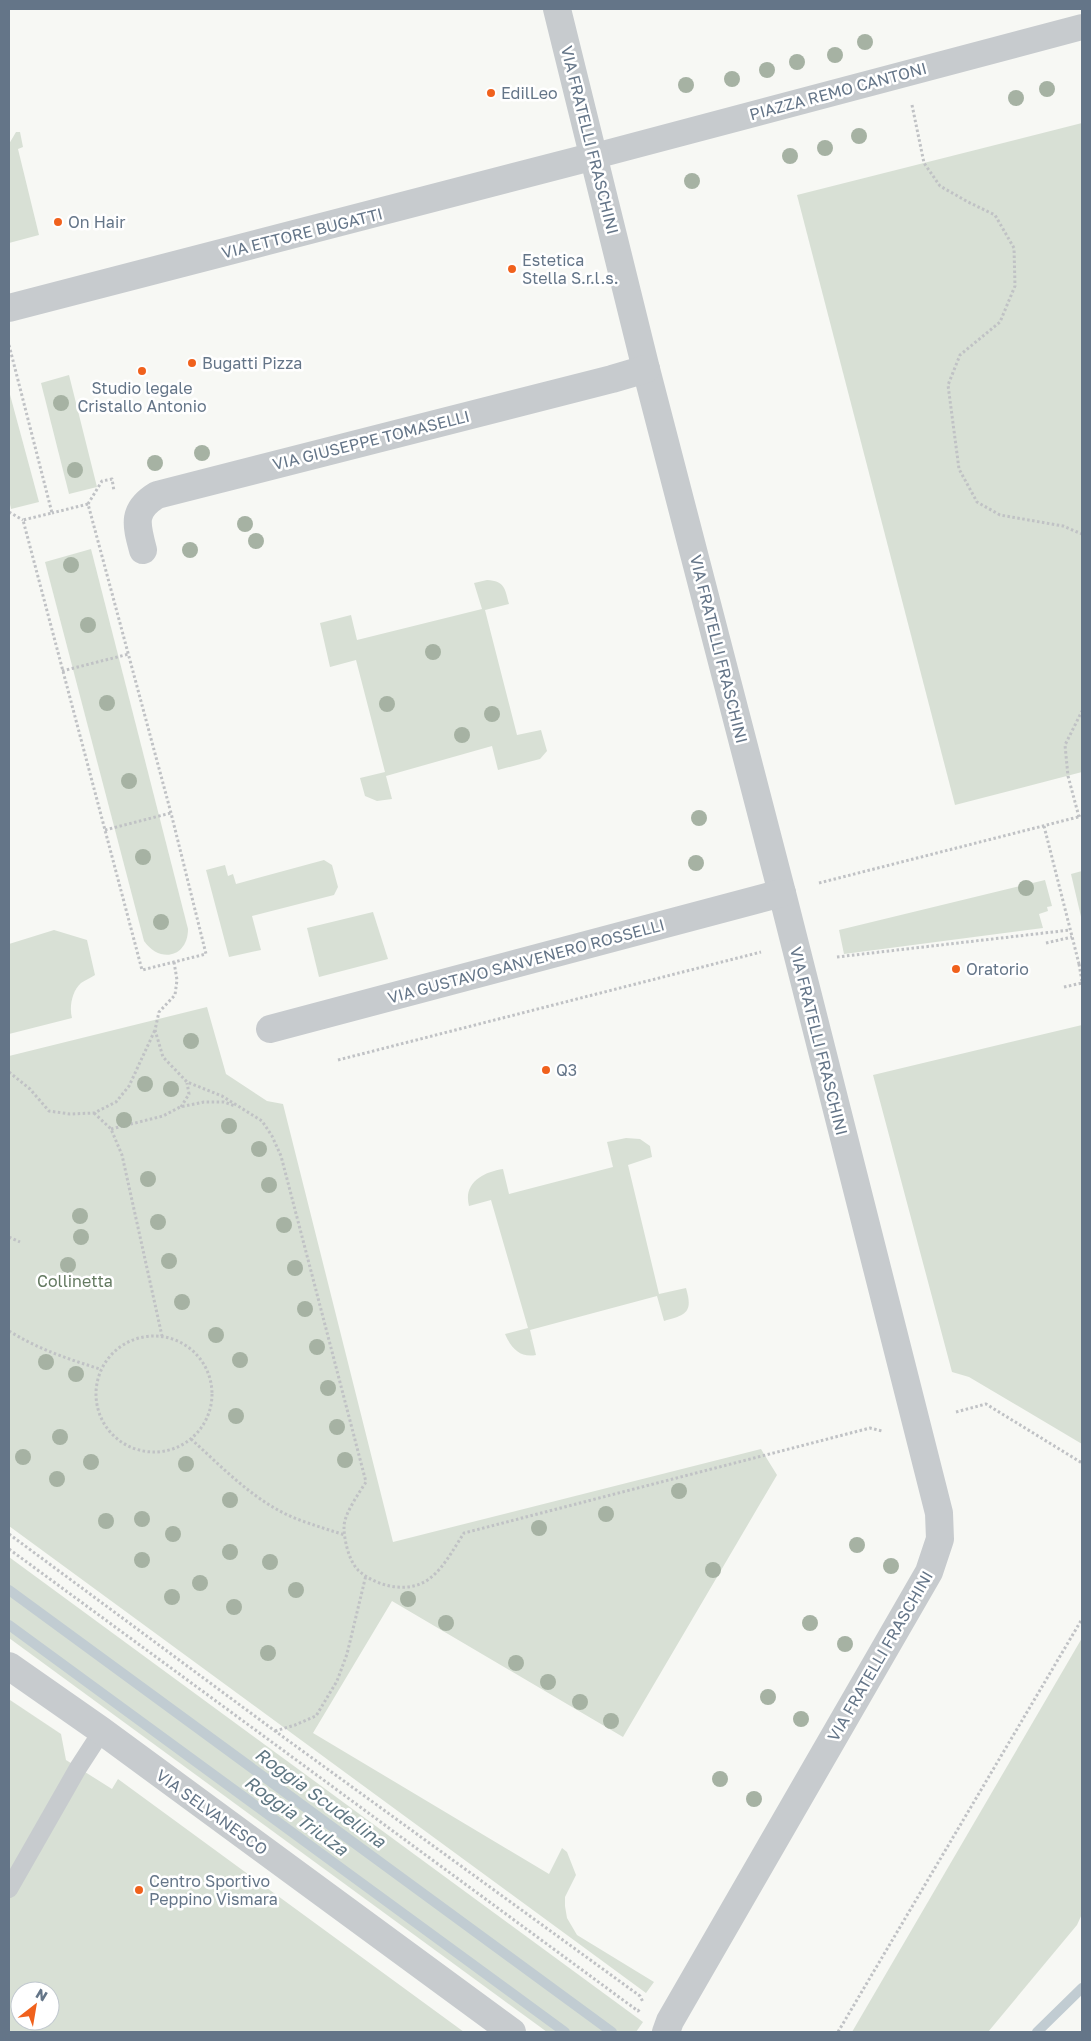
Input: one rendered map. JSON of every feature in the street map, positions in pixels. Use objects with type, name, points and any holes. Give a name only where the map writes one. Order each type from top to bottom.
[{"type":"street","name":"VIA FRATELLI FRASCHINI","points":[[557,9],[595,156],[646,368],[782,893],[939,1513],[940,1539],[929,1572],[656,2024]]},
{"type":"street","name":"PIAZZA REMO CANTONI","points":[[595,156],[1082,27]]},
{"type":"street","name":"VIA ETTORE BUGATTI","points":[[9,308],[595,156]]},
{"type":"street","name":"VIA GIUSEPPE TOMASELLI","points":[[143,550],[137,518],[140,509],[147,501],[158,495],[602,382],[646,368]]},
{"type":"street","name":"VIA GUSTAVO SANVENERO ROSSELLI","points":[[270,1029],[782,893]]},
{"type":"street","name":"VIA SELVANESCO","points":[[9,1666],[102,1731],[512,2032]]},
{"type":"lane","points":[[9,1888],[78,1768],[102,1731]]},
{"type":"path","points":[[906,73],[924,163],[940,186],[995,215],[1014,248],[1015,286],[1000,322],[960,355],[948,385],[959,469],[977,502],[1000,515],[1063,526],[1082,534]]},
{"type":"path","points":[[9,345],[52,513]]},
{"type":"path","points":[[22,520],[88,504],[102,482],[112,478]]},
{"type":"path","points":[[9,512],[22,520],[142,970],[206,954],[171,813],[88,504]]},
{"type":"path","points":[[62,671],[129,654]]},
{"type":"path","points":[[819,883],[1081,816],[1068,776],[1065,745],[1082,711]]},
{"type":"path","points":[[105,830],[171,813]]},
{"type":"path","points":[[1044,826],[1070,930],[1081,964],[1082,982],[1064,987]]},
{"type":"path","points":[[838,956],[1070,930]]},
{"type":"path","points":[[1046,943],[1072,937]]},
{"type":"path","points":[[338,1060],[761,952]]},
{"type":"path","points":[[9,1072],[30,1089],[49,1111],[70,1114],[94,1113],[116,1102],[129,1086],[155,1030],[159,1012],[175,995],[177,980],[174,962]]},
{"type":"path","points":[[155,1030],[163,1057],[187,1082],[222,1096],[262,1121],[272,1136],[281,1156],[366,1482],[344,1524],[346,1546],[357,1569],[378,1583],[409,1588],[429,1579],[446,1561],[464,1533],[870,1428],[882,1431]]},
{"type":"path","points":[[180,1107],[188,1094],[187,1082]]},
{"type":"path","points":[[111,1129],[163,1116],[180,1107],[204,1102],[224,1102],[241,1108]]},
{"type":"path","points":[[94,1113],[111,1129],[122,1155],[162,1336]]},
{"type":"path","points":[[9,1237],[20,1242]]},
{"type":"path","points":[[9,1331],[33,1345],[62,1357],[100,1369]]},
{"type":"path","points":[[143,1336],[162,1336],[180,1342],[195,1353],[206,1368],[212,1385],[211,1405],[204,1424],[191,1439],[173,1449],[153,1453],[133,1449],[116,1439],[103,1423],[96,1406],[95,1387],[100,1369],[111,1354],[125,1343],[143,1336]]},
{"type":"path","points":[[956,1412],[986,1404],[1082,1462]]},
{"type":"path","points":[[191,1439],[244,1487],[270,1506],[296,1519],[345,1535]]},
{"type":"path","points":[[9,1534],[274,1731],[640,1996],[644,2004]]},
{"type":"path","points":[[9,1549],[656,2024]]},
{"type":"path","points":[[274,1731],[316,1716],[337,1681],[347,1654],[366,1576]]},
{"type":"path","points":[[838,2032],[1082,1620]]},
{"type":"green space","points":[[1082,123],[1082,772],[955,805],[797,195]]},
{"type":"green space","points":[[16,132],[20,132],[23,147],[18,149],[39,235],[9,243],[9,144]]},
{"type":"green space","points":[[69,375],[97,487],[69,494],[41,383]]},
{"type":"green space","points":[[9,391],[39,502],[11,509],[9,499]]},
{"type":"green space","points":[[91,549],[188,929],[187,938],[183,946],[172,954],[158,953],[144,941],[45,562]]},
{"type":"green space","points":[[487,580],[501,584],[509,604],[485,610],[517,735],[541,730],[547,751],[540,759],[498,770],[492,746],[386,776],[392,799],[377,801],[365,796],[360,778],[385,772],[356,660],[330,667],[320,623],[351,615],[357,640],[482,609],[474,583]]},
{"type":"green space","points":[[324,860],[332,865],[338,887],[334,895],[252,916],[261,950],[229,957],[206,870],[225,865],[228,876],[233,874],[236,884]]},
{"type":"green space","points":[[1082,871],[1082,921],[1071,874]]},
{"type":"green space","points":[[1045,880],[1052,906],[1047,907],[1048,911],[1039,914],[1043,928],[844,954],[839,930]]},
{"type":"green space","points":[[373,912],[388,959],[319,977],[307,928]]},
{"type":"green space","points":[[54,930],[87,940],[95,975],[81,983],[75,990],[71,1004],[72,1018],[9,1034],[9,944]]},
{"type":"green space","name":"Collinetta","points":[[207,1007],[226,1074],[267,1101],[283,1104],[393,1542],[761,1449],[777,1475],[623,1737],[392,1601],[313,1733],[549,1874],[562,1848],[567,1852],[576,1875],[565,1897],[567,1918],[577,1935],[654,1982],[646,1993],[9,1526],[9,1056]]},
{"type":"green space","points":[[1082,1025],[1082,1444],[969,1377],[952,1372],[873,1075]]},
{"type":"green space","points":[[626,1138],[640,1139],[650,1146],[652,1157],[628,1165],[659,1294],[686,1288],[689,1302],[688,1307],[678,1317],[664,1321],[657,1296],[530,1330],[536,1355],[525,1355],[513,1348],[505,1334],[528,1328],[491,1200],[469,1206],[469,1191],[476,1180],[482,1176],[503,1169],[509,1194],[613,1167],[607,1142]]},
{"type":"green space","points":[[9,1557],[643,2022],[636,2032],[547,2032],[9,1638]]},
{"type":"green space","points":[[1082,1638],[1082,1914],[1077,1925],[988,2032],[852,2032]]},
{"type":"green space","name":"Centro Sportivo Peppino Vismara","points":[[10,1700],[61,1734],[66,1760],[112,1789],[118,1779],[464,2032],[9,2032]]},
{"type":"waterway","name":"Roggia Scudellina","points":[[9,1590],[612,2032]]},
{"type":"waterway","name":"Roggia Triulza","points":[[9,1625],[565,2032]]},
{"type":"waterway","points":[[1037,2032],[1082,1988]]},
{"type":"place","name":"EdilLeo","points":[[491,93]]},
{"type":"place","name":"On Hair","points":[[58,222]]},
{"type":"place","name":"Estetica Stella S.r.l.s.","points":[[512,269]]},
{"type":"place","name":"Bugatti Pizza","points":[[192,363]]},
{"type":"place","name":"Studio legale Cristallo Antonio","points":[[142,371]]},
{"type":"place","name":"Oratorio","points":[[956,969]]},
{"type":"place","name":"Q3","points":[[546,1070]]},
{"type":"place","name":"Centro Sportivo Peppino Vismara","points":[[139,1890]]}]
